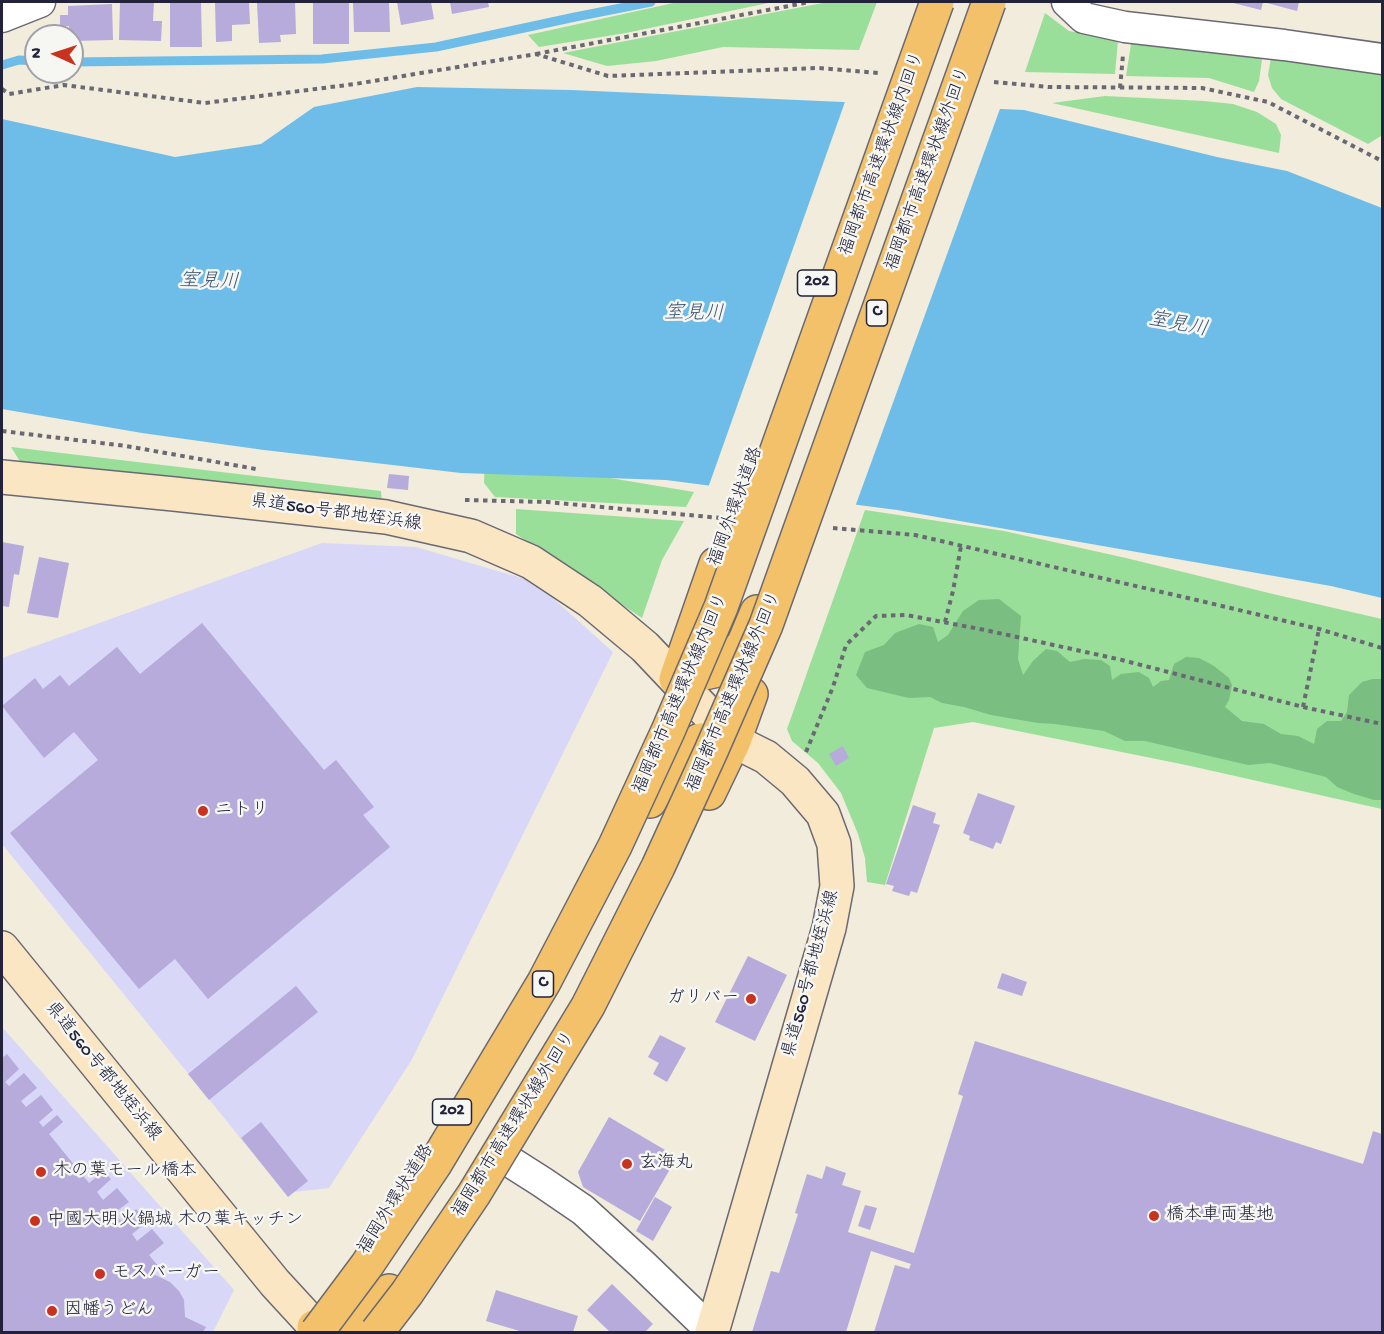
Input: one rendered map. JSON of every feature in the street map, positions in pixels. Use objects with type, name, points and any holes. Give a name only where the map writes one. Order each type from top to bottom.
[{"type":"highway","name":"福岡外環状道路","points":[[315,1331],[457,1104],[524,991],[579,890],[676,679],[919,2]]},
{"type":"highway","name":"福岡都市高速環状線内回り","points":[[315,1331],[367,1265],[435,1164],[544,982],[615,846],[669,731],[720,607],[937,2]]},
{"type":"highway","points":[[394,1332],[509,1161],[587,1021],[650,918],[734,741],[812,472],[853,410],[995,8]]},
{"type":"highway","name":"福岡都市高速環状線外回り","points":[[377,1332],[407,1293],[474,1194],[588,1006],[673,836],[766,625],[995,8]]},
{"type":"highway","points":[[676,679],[723,669],[744,643],[783,574]]},
{"type":"highway","points":[[579,890],[618,857],[676,755],[700,740],[734,741]]},
{"type":"highway","points":[[315,1331],[340,1332],[363,1326],[468,1176],[509,1161]]},
{"type":"street","points":[[2,17],[40,2]]},
{"type":"street","points":[[1068,2],[1084,18],[1125,27],[1383,59]]},
{"type":"street","name":"県道560号都地姪浜線","points":[[2,477],[386,517],[471,536],[531,562],[590,601],[645,647],[734,741],[766,757],[795,781],[823,814],[834,843],[837,886],[829,928],[712,1329]]},
{"type":"street","name":"県道560号都地姪浜線","points":[[2,948],[315,1331]]},
{"type":"street","points":[[509,1161],[583,1210],[712,1329]]},
{"type":"path","points":[[2,89],[9,94],[64,85],[205,103],[355,84],[536,54],[810,2]]},
{"type":"path","points":[[536,54],[608,76],[818,68],[888,73]]},
{"type":"path","points":[[992,82],[1049,87],[1202,88],[1246,97],[1268,102],[1383,162]]},
{"type":"path","points":[[2,431],[126,446],[263,470]]},
{"type":"path","points":[[455,500],[547,502],[725,518]]},
{"type":"path","points":[[832,528],[915,536],[1319,629],[1383,648]]},
{"type":"path","points":[[945,622],[953,591],[960,546]]},
{"type":"path","points":[[804,758],[833,687],[846,645],[876,616],[906,615],[945,622],[1122,660],[1303,707],[1383,724]]},
{"type":"path","points":[[1303,707],[1319,629]]},
{"type":"shaded area","points":[[322,543],[416,547],[535,582],[613,652],[411,1061],[329,1188],[285,1193],[2,844],[2,658]]},
{"type":"shaded area","name":"木の葉モール橋本","points":[[2,1027],[234,1290],[213,1332],[2,1332]]},
{"type":"green space","points":[[678,2],[773,2],[626,33],[539,47],[528,35]]},
{"type":"green space","points":[[828,2],[877,2],[859,50],[723,47],[656,61],[607,66],[563,53]]},
{"type":"green space","points":[[1045,13],[1069,31],[1118,40],[1115,74],[1025,72]]},
{"type":"green space","points":[[1132,38],[1263,53],[1259,81],[1254,92],[1209,78],[1126,76]]},
{"type":"green space","points":[[1272,52],[1382,67],[1381,136],[1368,144],[1281,99],[1272,88],[1268,75]]},
{"type":"green space","points":[[1105,96],[1233,104],[1257,112],[1276,124],[1281,135],[1279,153],[1052,103]]},
{"type":"green space","points":[[11,447],[381,491],[382,504],[21,463]]},
{"type":"green space","points":[[485,458],[694,492],[686,507],[495,497],[484,483]]},
{"type":"green space","points":[[516,509],[684,521],[662,560],[642,618],[516,534]]},
{"type":"green space","points":[[865,510],[1004,531],[1382,619],[1382,809],[1186,765],[973,722],[934,728],[885,885],[867,882],[865,858],[858,834],[841,793],[818,763],[792,741],[787,729]]},
{"type":"green space","points":[[999,599],[1021,616],[1018,659],[1023,675],[1046,649],[1057,651],[1070,662],[1084,659],[1101,660],[1110,666],[1112,680],[1121,674],[1139,672],[1149,678],[1153,687],[1161,681],[1169,680],[1174,664],[1186,657],[1199,658],[1229,678],[1232,685],[1225,707],[1242,721],[1264,724],[1281,734],[1298,736],[1314,744],[1317,729],[1327,721],[1341,721],[1347,712],[1349,695],[1362,682],[1382,679],[1382,800],[1354,794],[1337,787],[1326,777],[1270,763],[1248,765],[1145,741],[1125,741],[1104,731],[991,715],[942,703],[930,697],[909,698],[867,688],[856,675],[865,652],[884,645],[895,633],[919,624],[933,627],[938,642],[948,635],[963,611],[979,600]]},
{"type":"water","name":"室見川","points":[[417,87],[571,90],[1024,110],[1217,157],[1287,171],[1382,208],[1382,598],[1331,586],[897,510],[666,480],[461,473],[142,433],[2,409],[2,119],[175,157],[261,144],[314,107]]},
{"type":"pier","points":[[846,99],[1001,106],[855,507],[708,488]]},
{"type":"building","points":[[120,2],[154,2],[153,21],[162,21],[161,41],[119,40]]},
{"type":"building","points":[[170,2],[201,2],[202,47],[170,47]]},
{"type":"building","points":[[215,2],[249,2],[250,24],[232,25],[232,41],[216,42]]},
{"type":"building","points":[[257,2],[295,2],[296,34],[280,35],[281,42],[259,43]]},
{"type":"building","points":[[313,2],[349,2],[349,44],[313,44]]},
{"type":"building","points":[[353,2],[389,2],[390,32],[354,32]]},
{"type":"building","points":[[397,2],[431,2],[434,19],[401,25]]},
{"type":"building","points":[[450,2],[488,2],[489,7],[452,14]]},
{"type":"building","points":[[1229,2],[1263,2],[1261,10]]},
{"type":"building","points":[[1263,2],[1299,2],[1297,11]]},
{"type":"building","points":[[112,4],[113,40],[84,41],[84,24],[60,24],[60,15],[68,15],[68,6]]},
{"type":"building","points":[[389,474],[409,476],[408,490],[387,488]]},
{"type":"building","points":[[2,542],[24,546],[19,575],[14,574],[9,607],[2,606]]},
{"type":"building","points":[[39,557],[69,563],[58,618],[27,613]]},
{"type":"building","name":"ニトリ","points":[[202,623],[324,770],[336,760],[374,807],[363,815],[390,847],[208,999],[175,959],[139,989],[10,833],[98,760],[74,732],[44,758],[2,706],[35,678],[43,689],[60,675],[69,686],[117,647],[140,674]]},
{"type":"building","points":[[843,746],[849,758],[836,766],[829,754]]},
{"type":"building","points":[[978,793],[1015,806],[1001,844],[996,842],[993,849],[969,840],[970,836],[963,833]]},
{"type":"building","points":[[913,805],[936,813],[933,823],[940,825],[917,893],[911,891],[909,896],[892,891],[894,886],[886,884]]},
{"type":"building","name":"ガリバー","points":[[748,956],[787,975],[755,1041],[715,1022]]},
{"type":"building","points":[[1002,973],[1027,982],[1022,996],[997,988]]},
{"type":"building","points":[[296,986],[318,1012],[209,1100],[188,1074]]},
{"type":"building","points":[[660,1035],[686,1048],[667,1082],[653,1074],[659,1063],[648,1057]]},
{"type":"building","name":"橋本車両基地","points":[[975,1041],[1363,1164],[1373,1131],[1382,1134],[1382,1332],[874,1332],[895,1265],[909,1269],[911,1264],[871,1251],[846,1332],[752,1332],[771,1271],[779,1273],[798,1214],[795,1213],[807,1174],[822,1179],[826,1166],[846,1173],[842,1185],[861,1191],[848,1232],[914,1253],[963,1096],[958,1094]]},
{"type":"building","name":"木の葉モール橋本","points":[[7,1054],[19,1069],[5,1082],[9,1086],[24,1073],[37,1088],[21,1101],[26,1107],[41,1095],[53,1110],[39,1122],[43,1127],[57,1115],[63,1122],[49,1134],[89,1183],[104,1171],[111,1179],[97,1192],[103,1200],[117,1188],[129,1202],[114,1213],[121,1221],[136,1209],[147,1222],[132,1234],[137,1241],[152,1229],[164,1243],[149,1255],[159,1267],[149,1272],[170,1282],[179,1291],[184,1300],[185,1317],[206,1327],[203,1332],[2,1332],[2,1058]]},
{"type":"building","name":"玄海丸","points":[[609,1117],[677,1157],[640,1221],[583,1187],[578,1172]]},
{"type":"building","points":[[261,1122],[308,1181],[288,1197],[241,1138]]},
{"type":"building","points":[[655,1197],[672,1207],[653,1241],[636,1231]]},
{"type":"building","points":[[865,1205],[877,1208],[870,1230],[858,1226]]},
{"type":"building","points":[[612,1284],[653,1324],[645,1332],[610,1332],[587,1310]]},
{"type":"building","points":[[496,1290],[578,1316],[573,1332],[523,1332],[486,1321]]},
{"type":"waterway","points":[[84,62],[322,59],[436,47],[651,2]]},
{"type":"waterway","points":[[2,65],[24,60]]},
{"type":"place","name":"ニトリ","points":[[203,811]]},
{"type":"place","name":"ガリバー","points":[[751,999]]},
{"type":"place","name":"玄海丸","points":[[627,1164]]},
{"type":"place","name":"木の葉モール橋本","points":[[41,1172]]},
{"type":"place","name":"橋本車両基地","points":[[1154,1216]]},
{"type":"place","name":"中國大明火鍋城 木の葉キッチン","points":[[35,1221]]},
{"type":"place","name":"モスバーガー","points":[[100,1274]]},
{"type":"place","name":"因幡うどん","points":[[52,1311]]}]
